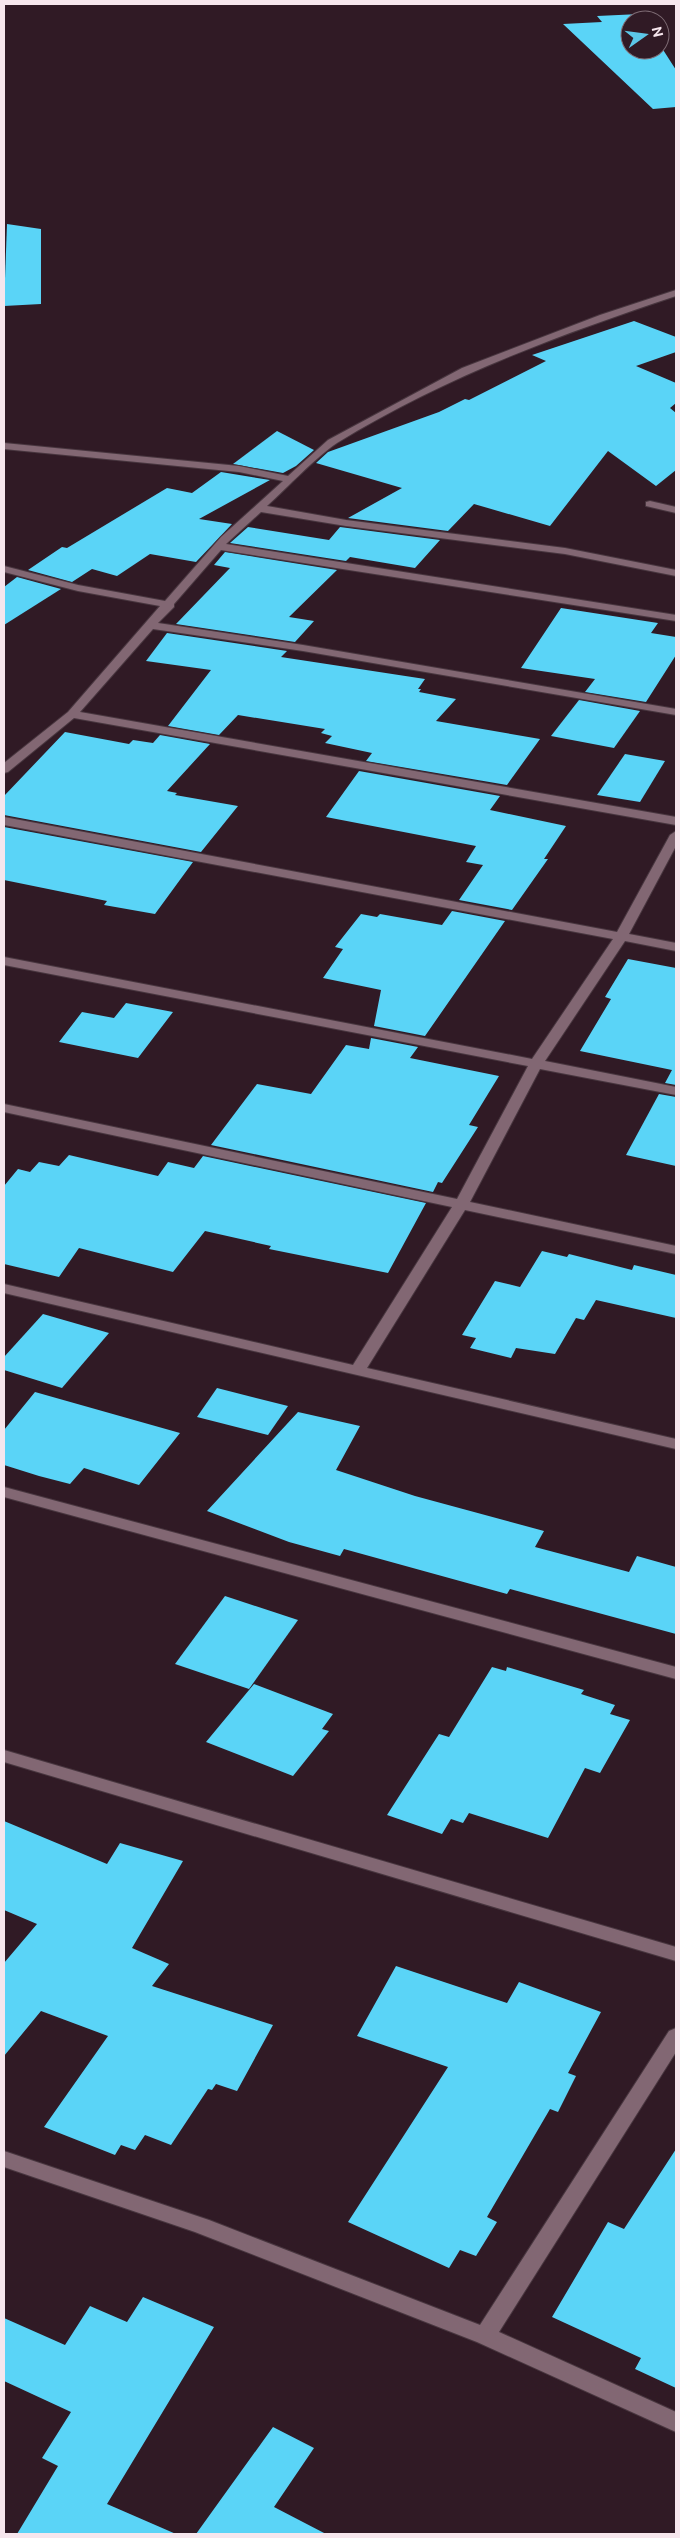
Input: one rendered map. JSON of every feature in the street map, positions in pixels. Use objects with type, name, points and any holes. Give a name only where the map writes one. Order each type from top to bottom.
[{"type":"street","points":[[4,769],[72,714],[170,605],[219,546],[332,442],[465,370],[603,317],[676,293]]},
{"type":"street","points":[[4,446],[239,469],[291,480]]},
{"type":"street","points":[[650,504],[676,510]]},
{"type":"street","points":[[259,508],[346,523],[565,551],[676,573]]},
{"type":"street","points":[[219,546],[676,618]]},
{"type":"street","points":[[4,569],[78,588],[170,605]]},
{"type":"street","points":[[151,625],[303,648],[676,712]]},
{"type":"street","points":[[72,714],[676,820]]},
{"type":"street","points":[[4,821],[676,947]]},
{"type":"street","points":[[358,1370],[461,1206],[536,1064],[621,937],[676,835]]},
{"type":"street","points":[[4,961],[676,1091]]},
{"type":"street","points":[[4,1108],[676,1250]]},
{"type":"street","points":[[4,1289],[676,1444]]},
{"type":"street","points":[[4,1492],[676,1673]]},
{"type":"street","points":[[4,1756],[676,1954]]},
{"type":"street","points":[[485,2336],[676,2036]]},
{"type":"street","points":[[4,2159],[202,2226],[485,2336],[676,2422]]},
{"type":"building","points":[[620,15],[620,60],[670,60],[676,70],[676,107],[653,109],[563,24],[602,22],[597,16]]},
{"type":"building","points":[[7,224],[41,229],[41,304],[4,306]]},
{"type":"building","points":[[634,321],[676,337],[676,352],[636,366],[676,383],[676,403],[670,408],[676,413],[676,470],[656,486],[608,451],[550,526],[474,504],[448,531],[348,518],[402,488],[316,463],[328,452],[439,412],[465,399],[469,400],[546,361],[532,355]]},
{"type":"building","points":[[277,431],[314,450],[296,466],[283,473],[233,464]]},
{"type":"building","points":[[221,472],[270,480],[199,519],[232,524],[196,562],[150,554],[117,576],[92,569],[72,582],[28,570],[62,547],[67,548],[167,488],[192,493]]},
{"type":"building","points":[[248,527],[329,540],[340,527],[440,540],[415,568],[350,557],[346,561],[230,543]]},
{"type":"building","points":[[225,552],[337,570],[289,617],[314,621],[295,642],[176,624],[230,568],[214,565]]},
{"type":"building","points":[[17,577],[61,589],[4,625],[4,587]]},
{"type":"building","points":[[561,608],[658,623],[651,633],[676,637],[676,655],[646,702],[585,692],[595,679],[521,668]]},
{"type":"building","points":[[167,633],[287,651],[281,657],[425,679],[418,689],[421,689],[419,692],[456,699],[436,721],[540,739],[507,785],[366,761],[372,753],[325,743],[332,736],[321,733],[325,729],[238,715],[219,735],[168,726],[211,670],[146,661]]},
{"type":"building","points":[[579,700],[640,711],[614,748],[551,736]]},
{"type":"building","points":[[65,732],[129,744],[133,740],[153,743],[160,735],[210,744],[167,791],[177,793],[175,795],[238,806],[201,852],[4,815],[4,796]]},
{"type":"building","points":[[625,754],[665,761],[640,802],[597,795]]},
{"type":"building","points":[[359,771],[500,796],[490,810],[566,826],[544,859],[548,859],[512,910],[459,900],[483,865],[466,862],[476,846],[326,817]]},
{"type":"building","points":[[4,827],[193,862],[155,914],[104,905],[107,901],[4,880]]},
{"type":"building","points":[[452,911],[505,921],[425,1036],[374,1026],[381,990],[323,978],[343,949],[335,947],[361,914],[377,917],[380,914],[442,925]]},
{"type":"building","points":[[628,959],[676,968],[676,1085],[665,1083],[672,1070],[580,1051],[611,999],[605,997]]},
{"type":"building","points":[[126,1003],[173,1012],[138,1058],[59,1042],[82,1012],[114,1018]]},
{"type":"building","points":[[371,1038],[418,1047],[410,1058],[499,1076],[469,1125],[478,1127],[442,1183],[438,1182],[433,1192],[211,1145],[257,1084],[311,1094],[346,1045],[369,1049]]},
{"type":"building","points":[[659,1094],[676,1097],[676,1166],[626,1155]]},
{"type":"building","points":[[69,1155],[158,1176],[168,1162],[194,1168],[203,1156],[426,1203],[388,1273],[269,1249],[271,1246],[205,1231],[173,1272],[79,1248],[59,1277],[4,1264],[4,1186],[18,1169],[30,1172],[39,1162],[59,1166]]},
{"type":"building","points":[[542,1251],[567,1257],[569,1254],[632,1270],[634,1265],[676,1275],[676,1318],[596,1300],[584,1320],[576,1318],[555,1354],[516,1348],[511,1358],[470,1348],[476,1338],[462,1335],[495,1281],[520,1287]]},
{"type":"building","points":[[43,1314],[109,1333],[62,1388],[4,1370],[4,1357]]},
{"type":"building","points":[[217,1388],[288,1406],[268,1435],[197,1417]]},
{"type":"building","points":[[35,1392],[180,1433],[139,1485],[84,1468],[70,1484],[39,1476],[4,1465],[4,1430]]},
{"type":"building","points":[[298,1412],[360,1426],[336,1470],[415,1496],[544,1531],[535,1547],[629,1572],[637,1556],[676,1567],[676,1634],[510,1589],[507,1594],[344,1549],[340,1556],[289,1542],[207,1511]]},
{"type":"building","points":[[225,1596],[298,1620],[249,1689],[175,1664]]},
{"type":"building","points":[[492,1667],[506,1671],[507,1667],[584,1690],[581,1694],[615,1705],[610,1714],[630,1720],[600,1773],[585,1768],[548,1838],[469,1813],[463,1823],[451,1819],[442,1834],[387,1815],[439,1734],[449,1737]]},
{"type":"building","points":[[254,1684],[333,1714],[322,1729],[329,1731],[293,1776],[206,1742]]},
{"type":"building","points":[[4,1821],[107,1864],[120,1843],[183,1861],[132,1948],[169,1964],[152,1986],[273,2025],[237,2091],[216,2084],[212,2090],[208,2089],[171,2145],[145,2135],[135,2150],[121,2145],[115,2155],[44,2127],[108,2036],[41,2011],[4,2056],[4,1963],[37,1924],[4,1910]]},
{"type":"building","points":[[396,1966],[507,2003],[519,1982],[601,2012],[568,2073],[576,2076],[558,2112],[550,2109],[487,2217],[497,2222],[476,2256],[460,2250],[449,2268],[348,2222],[448,2067],[357,2036]]},
{"type":"building","points":[[676,2149],[676,2388],[635,2369],[641,2358],[552,2317],[608,2222],[624,2229]]},
{"type":"building","points":[[143,2297],[214,2327],[107,2504],[176,2534],[17,2534],[58,2466],[42,2458],[71,2412],[4,2381],[4,2318],[65,2345],[90,2306],[127,2322]]},
{"type":"building","points":[[273,2427],[314,2448],[274,2507],[326,2534],[196,2534]]}]
